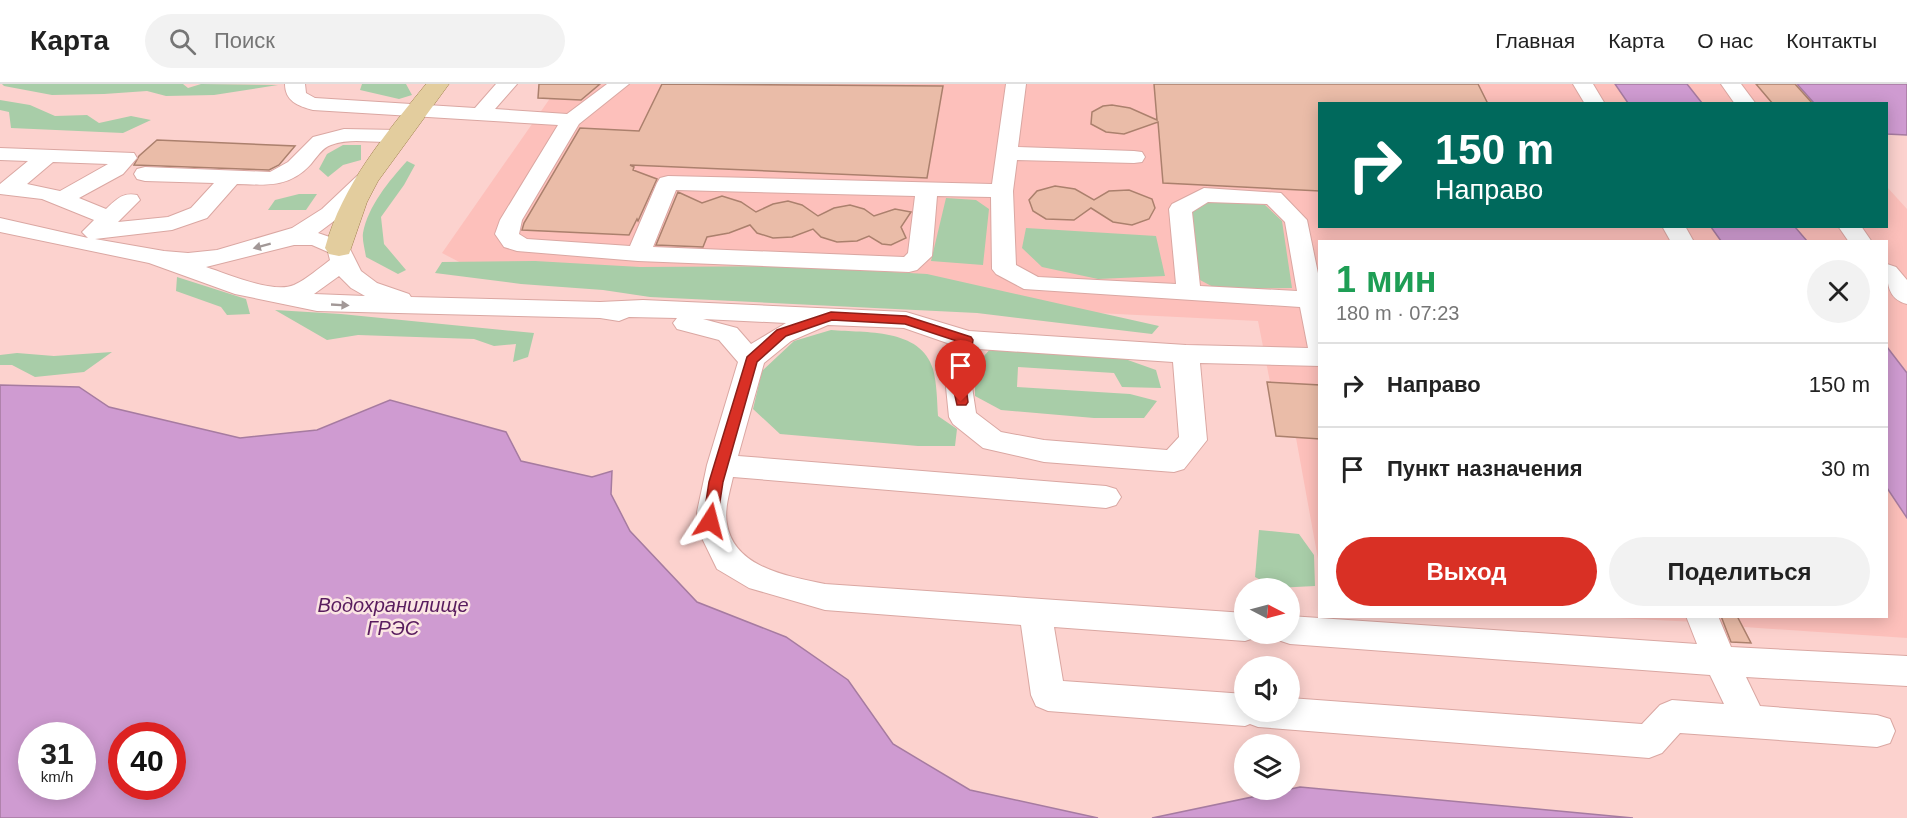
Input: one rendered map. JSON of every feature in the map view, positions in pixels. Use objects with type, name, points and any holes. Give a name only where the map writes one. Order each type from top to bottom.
[{"type":"main road","points":[[340,256],[343,227],[365,181],[438,84]]},
{"type":"street","points":[[295,84],[295,93],[300,100],[313,104],[571,120]]},
{"type":"street","points":[[481,113],[507,84]]},
{"type":"street","points":[[619,84],[571,120],[511,220],[507,234],[512,242],[525,246],[638,254],[909,265],[920,256],[927,189]]},
{"type":"street","points":[[1016,84],[1002,191],[1004,269],[1033,284],[1311,300]]},
{"type":"street","points":[[1583,84],[1594,102]]},
{"type":"street","points":[[1731,84],[1744,102]]},
{"type":"street","points":[[145,174],[274,179],[296,167],[320,141],[344,135],[398,136]]},
{"type":"street","points":[[1007,153],[1134,158]]},
{"type":"street","points":[[0,154],[126,159],[115,169],[61,200]]},
{"type":"street","points":[[48,156],[8,189],[46,193],[61,200],[96,231],[154,257],[244,288],[317,303],[443,308],[600,310],[643,308],[906,320],[967,340],[1186,354],[1318,357]]},
{"type":"street","points":[[0,225],[96,231],[171,223],[199,213],[232,177]]},
{"type":"street","points":[[154,257],[191,261],[223,256],[288,239],[308,230],[330,214],[365,181]]},
{"type":"street","points":[[638,254],[668,183],[1002,191]]},
{"type":"street","points":[[1189,294],[1180,209],[1204,195],[1273,198],[1296,220],[1318,337]]},
{"type":"street","points":[[96,231],[129,200]]},
{"type":"street","points":[[1851,228],[1860,240]]},
{"type":"street","points":[[288,239],[308,238],[340,256],[355,280],[373,291],[403,301],[443,308]]},
{"type":"street","points":[[282,296],[303,290],[340,256]]},
{"type":"street","points":[[1888,273],[1907,296]]},
{"type":"street","points":[[600,310],[691,324],[728,334],[751,360]]},
{"type":"street","points":[[831,316],[782,333],[751,360],[721,465],[710,521],[727,559],[749,573],[785,588],[825,597],[1234,626]]},
{"type":"street","points":[[967,340],[959,387],[963,417],[993,441],[1044,451],[1174,461],[1193,440],[1186,354]]},
{"type":"street","points":[[721,465],[1106,497]]},
{"type":"street","points":[[1035,612],[1048,695],[1234,709]]},
{"type":"street","points":[[1703,618],[1750,722]]},
{"type":"street","points":[[1300,631],[1907,671]]},
{"type":"street","points":[[1300,714],[1649,741],[1672,716],[1877,731]]},
{"type":"shaded area","points":[[560,84],[1795,84],[1812,102],[1318,102],[1318,228],[1888,228],[1888,188],[1907,209],[1907,638],[1744,627],[1751,643],[1726,642],[1717,623],[1614,618],[1888,618],[1888,240],[1318,240],[1318,559],[1296,438],[1276,436],[1267,382],[1270,382],[1258,321],[996,308],[465,265],[442,253]]},
{"type":"green space","points":[[2,84],[183,84],[188,88],[201,84],[278,85],[214,95],[166,96],[147,91],[52,95]]},
{"type":"green space","points":[[362,84],[406,84],[412,95],[399,99],[360,90]]},
{"type":"green space","points":[[0,100],[30,105],[55,116],[87,115],[99,123],[131,116],[151,120],[123,133],[11,128],[9,112],[0,110]]},
{"type":"green space","points":[[343,145],[361,145],[361,160],[343,165],[328,177],[319,169],[327,154]]},
{"type":"green space","points":[[407,161],[415,165],[381,217],[384,244],[406,270],[398,274],[366,257],[363,233],[374,204],[386,185]]},
{"type":"green space","points":[[299,194],[317,194],[306,210],[268,210],[275,200]]},
{"type":"green space","points":[[946,198],[976,200],[989,209],[983,265],[931,261]]},
{"type":"green space","points":[[1214,199],[1265,205],[1282,221],[1292,288],[1217,289],[1200,280],[1190,209]]},
{"type":"green space","points":[[1026,228],[1156,236],[1165,276],[1098,279],[1042,267],[1022,248]]},
{"type":"green space","points":[[535,261],[640,267],[784,266],[927,274],[1159,326],[1152,334],[977,313],[650,297],[435,273],[442,262]]},
{"type":"green space","points":[[177,277],[246,299],[250,314],[227,315],[221,307],[176,291]]},
{"type":"green space","points":[[275,310],[341,314],[534,333],[528,357],[513,362],[516,344],[494,346],[474,339],[358,335],[327,340]]},
{"type":"green space","points":[[831,330],[890,335],[917,346],[927,356],[933,369],[938,416],[957,429],[955,446],[918,446],[780,434],[753,409],[762,371],[794,341]]},
{"type":"green space","points":[[992,347],[1125,359],[1156,370],[1161,388],[1122,387],[1114,373],[1018,367],[1017,387],[1130,394],[1157,401],[1144,418],[1094,418],[1001,410],[975,396],[975,366]]},
{"type":"green space","points":[[112,352],[84,372],[35,377],[12,365],[0,365],[0,355],[17,353],[54,356]]},
{"type":"green space","points":[[1259,530],[1299,534],[1314,555],[1315,586],[1300,587],[1300,578],[1255,577]]},
{"type":"water","points":[[1615,84],[1687,84],[1701,102],[1627,102]]},
{"type":"water","points":[[1797,84],[1907,84],[1907,135],[1888,134],[1888,102],[1813,102]]},
{"type":"water","points":[[1712,228],[1796,228],[1806,240],[1720,240]]},
{"type":"water","points":[[1888,348],[1907,373],[1907,518],[1888,490]]},
{"type":"water","name":"Водохранилище ГРЭС","points":[[0,385],[79,387],[109,407],[240,438],[317,430],[390,400],[506,432],[521,461],[592,477],[612,471],[611,494],[630,531],[697,602],[786,637],[848,680],[893,744],[970,790],[1098,818],[0,818]]},
{"type":"water","points":[[1300,787],[1633,818],[1152,818],[1238,800],[1300,800]]},
{"type":"building","points":[[539,84],[600,84],[581,100],[538,98]]},
{"type":"building","points":[[662,84],[943,86],[927,178],[630,165],[634,167],[633,170],[657,179],[629,235],[522,230],[580,128],[639,131]]},
{"type":"building","points":[[1154,84],[1478,84],[1487,102],[1318,102],[1318,191],[1163,183],[1158,122],[1124,134],[1106,132],[1091,124],[1092,112],[1103,106],[1112,105],[1130,108],[1157,120]]},
{"type":"building","points":[[1756,84],[1795,84],[1811,102],[1771,102]]},
{"type":"building","points":[[157,140],[295,146],[279,165],[269,170],[134,165],[139,156]]},
{"type":"building","points":[[1055,186],[1075,189],[1094,200],[1109,191],[1129,190],[1152,199],[1155,208],[1149,219],[1132,225],[1113,222],[1091,208],[1074,220],[1046,219],[1033,211],[1029,200],[1037,191]]},
{"type":"building","points":[[678,192],[702,203],[722,196],[741,202],[756,212],[773,204],[788,201],[802,205],[818,216],[834,208],[850,205],[864,209],[874,216],[895,209],[911,212],[901,227],[906,238],[891,245],[882,244],[869,236],[857,241],[837,242],[821,237],[813,229],[792,237],[773,238],[757,233],[750,225],[729,233],[707,237],[703,247],[656,245]]},
{"type":"building","points":[[1267,382],[1318,385],[1318,439],[1276,436]]},
{"type":"building","points":[[1722,618],[1738,618],[1751,643],[1731,642]]},
{"type":"route","points":[[710,521],[716,482],[751,360],[782,333],[831,316],[906,320],[967,340],[959,387],[961,402]]}]
